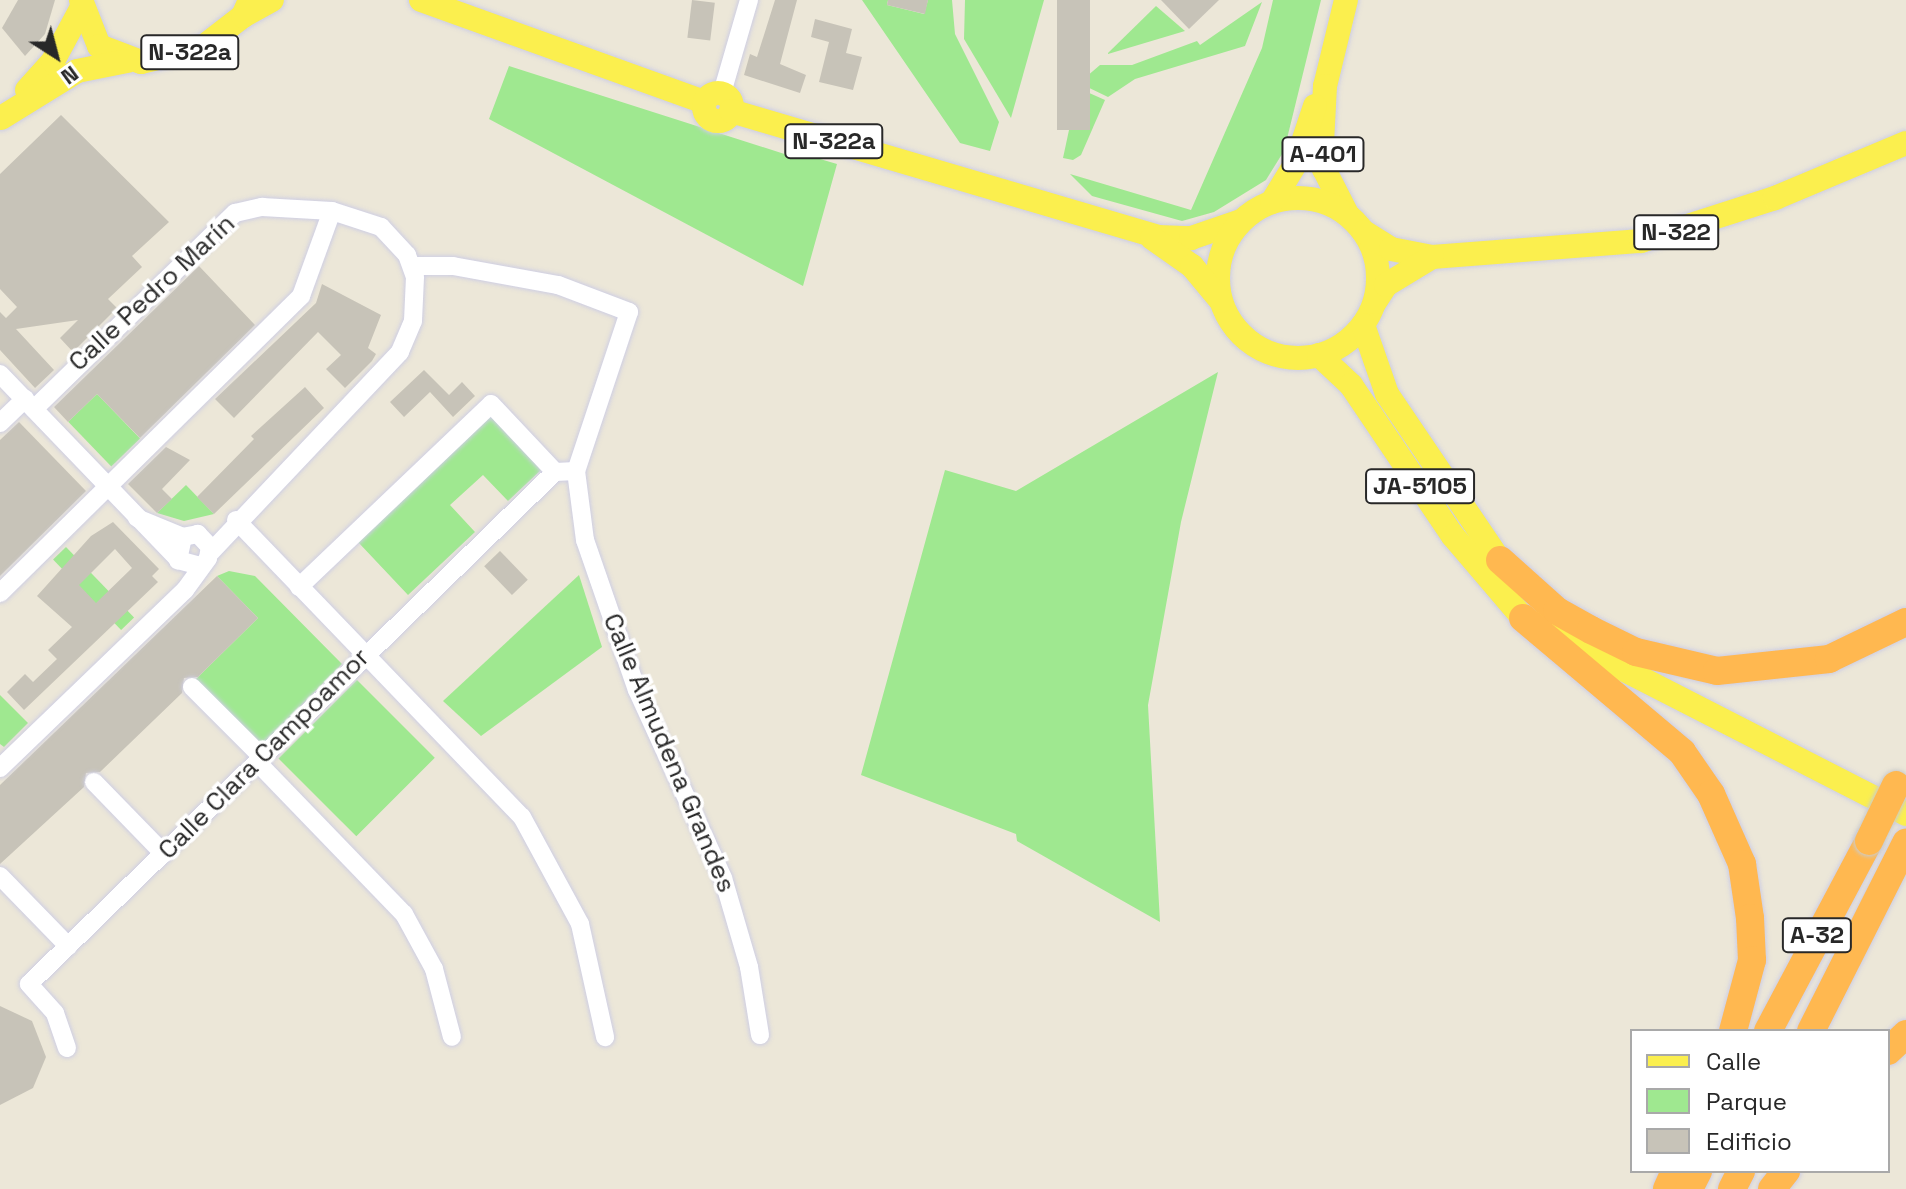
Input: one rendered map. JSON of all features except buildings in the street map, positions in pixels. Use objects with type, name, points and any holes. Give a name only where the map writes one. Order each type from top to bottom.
[{"type":"highway","points":[[1500,560],[1557,611],[1591,630],[1636,652],[1717,671],[1829,659],[1906,622]]},
{"type":"highway","points":[[1523,618],[1661,732],[1711,794],[1742,864],[1750,918],[1752,960],[1734,1029]]},
{"type":"highway","name":"A-32","points":[[1769,1029],[1901,776]]},
{"type":"highway","name":"A-32","points":[[1812,1029],[1903,849]]},
{"type":"highway","points":[[1890,1049],[1906,1034]]},
{"type":"highway","points":[[1772,1189],[1784,1173]]},
{"type":"main road","name":"N-322a","points":[[1,119],[77,71],[127,61],[159,61],[197,50],[246,8],[272,0]]},
{"type":"main road","name":"N-322a","points":[[421,0],[719,102],[1140,231],[1191,238],[1241,221]]},
{"type":"main road","name":"A-401","points":[[1272,202],[1296,163],[1325,86],[1346,0]]},
{"type":"main road","name":"N-322a","points":[[81,5],[99,46],[127,61]]},
{"type":"main road","name":"N-322a","points":[[1,119],[53,61],[81,5]]},
{"type":"main road","name":"A-401","points":[[1325,86],[1324,169],[1356,224]]},
{"type":"main road","name":"N-322","points":[[1432,257],[1641,241],[1775,198],[1906,143]]},
{"type":"main road","points":[[1306,198],[1356,224],[1391,249],[1432,257],[1386,285],[1368,314],[1319,355],[1286,357],[1253,345],[1221,301],[1219,264],[1241,221],[1272,202],[1306,198]]},
{"type":"main road","points":[[1356,224],[1377,267],[1368,314]]},
{"type":"main road","name":"N-322a","points":[[1140,231],[1192,266],[1221,301]]},
{"type":"main road","name":"JA-5105","points":[[1368,314],[1387,394],[1500,560],[1546,615],[1612,665]]},
{"type":"main road","name":"JA-5105","points":[[1319,355],[1351,385],[1453,536],[1523,618],[1906,814]]},
{"type":"street","points":[[719,102],[749,0]]},
{"type":"street","name":"Calle Pedro Marín","points":[[0,423],[30,404],[227,218],[262,207],[332,211],[381,227],[412,266]]},
{"type":"street","points":[[0,593],[301,296],[332,211]]},
{"type":"street","points":[[0,768],[176,596],[209,549],[236,520],[394,362],[413,321],[412,266]]},
{"type":"street","name":"Calle Almudena Grandes","points":[[412,266],[453,266],[558,285],[629,312],[576,471],[585,540],[637,690],[723,878],[749,967],[760,1035]]},
{"type":"street","points":[[0,374],[180,562]]},
{"type":"street","points":[[299,587],[491,404],[555,472],[576,471]]},
{"type":"street","name":"Calle Clara Campoamor","points":[[67,1048],[55,1013],[29,984],[261,760],[365,653],[555,472]]},
{"type":"street","points":[[136,517],[209,549]]},
{"type":"street","points":[[236,520],[501,791],[539,843],[580,924],[605,1037]]},
{"type":"street","points":[[176,596],[183,537]]},
{"type":"street","points":[[180,562],[209,549],[260,547]]},
{"type":"street","points":[[192,687],[404,914],[434,969],[452,1037]]},
{"type":"street","points":[[94,782],[164,854]]},
{"type":"street","points":[[0,876],[68,946]]},
{"type":"green space","points":[[862,0],[888,0],[887,5],[924,14],[928,0],[952,0],[955,34],[999,122],[990,151],[960,143]]},
{"type":"green space","points":[[965,0],[1044,0],[1011,118],[964,39]]},
{"type":"green space","points":[[1273,0],[1321,0],[1284,151],[1266,180],[1214,212],[1182,221],[1092,196],[1070,174],[1191,210],[1262,48]]},
{"type":"green space","points":[[1262,2],[1245,46],[1135,79],[1108,97],[1079,83],[1100,65],[1132,65],[1197,41],[1200,45]]},
{"type":"green space","points":[[1156,6],[1185,31],[1108,54],[1108,53]]},
{"type":"green space","points":[[509,66],[800,159],[803,154],[837,164],[803,286],[489,119]]},
{"type":"green space","points":[[1078,88],[1105,100],[1081,155],[1073,160],[1063,158]]},
{"type":"green space","points":[[1218,372],[1181,522],[1148,705],[1160,922],[1017,841],[1016,834],[861,775],[945,470],[1016,491]]},
{"type":"green space","points":[[97,394],[140,439],[111,466],[68,422]]},
{"type":"green space","points":[[491,416],[541,470],[508,501],[483,475],[450,505],[475,532],[408,595],[358,542]]},
{"type":"green space","points":[[186,485],[214,514],[184,521],[157,513]]},
{"type":"green space","points":[[66,547],[134,617],[121,630],[53,560]]},
{"type":"green space","points":[[229,571],[255,576],[342,664],[260,747],[195,680],[258,618],[217,576]]},
{"type":"green space","points":[[579,575],[602,647],[481,736],[443,701]]},
{"type":"green space","points":[[357,680],[435,758],[356,836],[279,758]]},
{"type":"green space","points":[[0,695],[28,723],[4,747],[0,744]]}]
